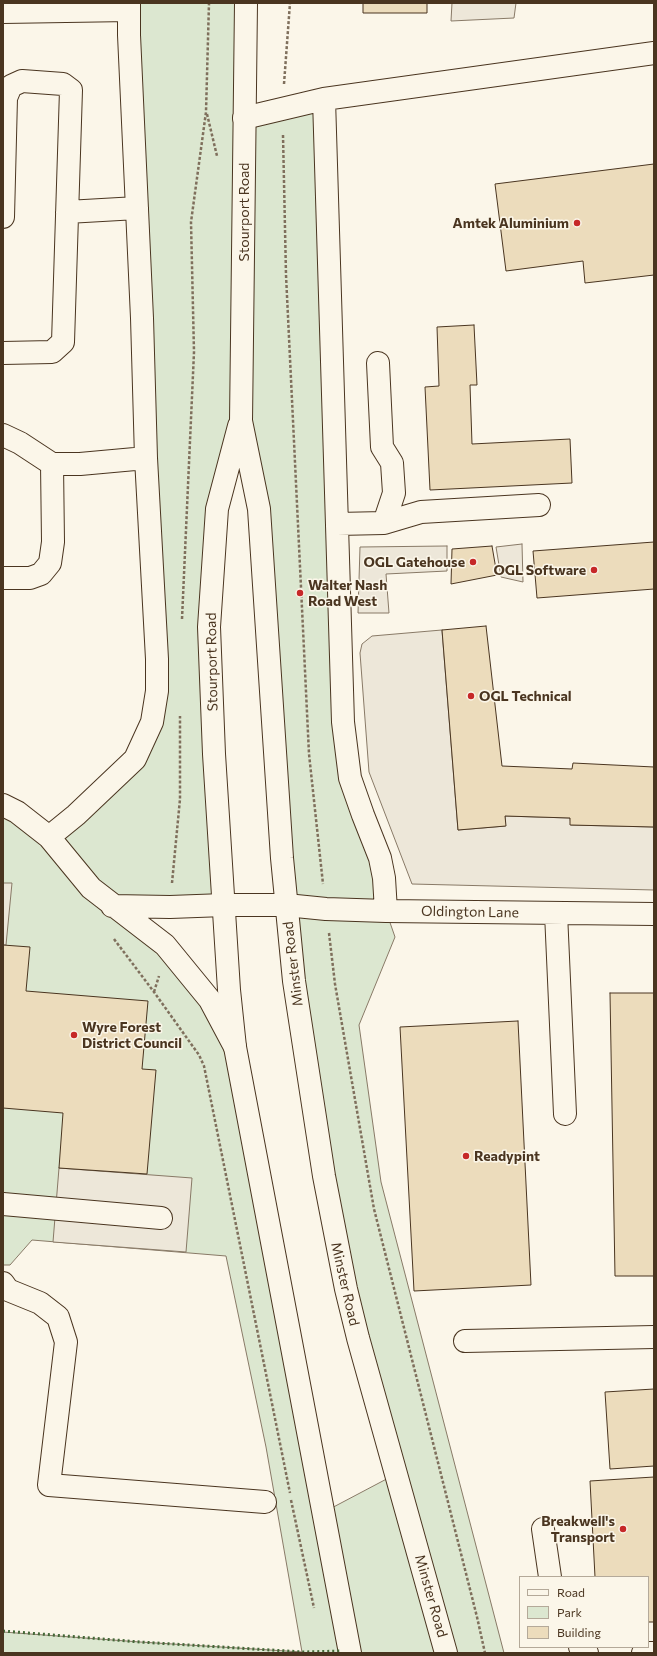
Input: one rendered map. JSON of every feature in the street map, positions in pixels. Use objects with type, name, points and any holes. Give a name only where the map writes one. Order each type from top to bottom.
[{"type":"main road","name":"Stourport Road","points":[[246,3],[241,421],[259,510],[286,905]]},
{"type":"main road","points":[[3,12],[129,7],[142,318],[146,458],[157,659],[157,691],[152,722],[135,759],[76,815],[49,837]]},
{"type":"main road","points":[[244,118],[324,100],[654,53]]},
{"type":"main road","points":[[3,217],[6,98],[11,86],[22,81],[64,84],[71,90],[63,342],[52,352],[3,353]]},
{"type":"main road","points":[[324,100],[343,722],[350,778],[364,819],[380,858],[384,878],[386,911]]},
{"type":"main road","points":[[67,212],[137,208]]},
{"type":"main road","points":[[378,363],[382,447],[392,463],[394,493],[384,523]]},
{"type":"main road","name":"Stourport Road","points":[[224,905],[214,754],[209,627],[217,509],[241,421]]},
{"type":"main road","points":[[3,435],[20,443],[52,464],[80,464],[146,458]]},
{"type":"main road","points":[[3,578],[30,578],[41,574],[50,563],[53,542],[52,464]]},
{"type":"main road","points":[[337,524],[384,523],[421,512],[539,505]]},
{"type":"main road","points":[[3,805],[17,812],[49,837],[91,888],[112,906],[165,945],[210,1000],[235,1047]]},
{"type":"main road","points":[[112,906],[170,907],[224,905],[229,990],[235,1047],[350,1653]]},
{"type":"main road","name":"Oldington Lane","points":[[224,905],[286,905],[326,909],[386,911],[654,914]]},
{"type":"main road","name":"Minster Road","points":[[286,905],[294,981],[325,1184],[346,1289],[358,1338],[446,1653]]},
{"type":"main road","points":[[556,913],[565,1114]]},
{"type":"main road","points":[[3,1204],[161,1218]]},
{"type":"main road","points":[[3,1283],[8,1290],[40,1303],[58,1317],[66,1342],[49,1485],[264,1502]]},
{"type":"main road","points":[[465,1341],[654,1336]]},
{"type":"main road","points":[[543,1529],[550,1576]]},
{"type":"main road","points":[[644,1653],[654,1653]]},
{"type":"path","points":[[182,622],[194,352],[191,222],[206,112],[209,3]]},
{"type":"path","points":[[170,907],[180,799],[180,708]]},
{"type":"path","points":[[113,938],[199,1055],[204,1066],[308,1584],[316,1614]]},
{"type":"path","points":[[154,992],[164,963],[165,945]]},
{"type":"path","points":[[477,1617],[485,1653]]},
{"type":"green space","points":[[129,3],[246,3],[244,118],[324,99],[343,722],[386,911],[395,937],[359,1025],[381,1182],[504,1653],[3,1653],[3,1632],[302,1652],[266,1447],[226,1256],[32,1240],[10,1265],[3,1265],[3,805],[49,837],[76,815],[152,722]],"holes":[[[241,423],[324,1176],[396,1474],[324,1512],[235,1047],[165,945],[113,906],[224,905],[217,509]]]},
{"type":"shaded area","points":[[452,3],[516,3],[514,18],[451,21]]},
{"type":"shaded area","points":[[522,544],[523,582],[501,577],[496,547]]},
{"type":"shaded area","points":[[447,546],[447,571],[386,574],[389,613],[358,613],[360,547]]},
{"type":"shaded area","points":[[442,630],[458,830],[505,826],[505,816],[570,818],[571,825],[654,827],[654,890],[412,884],[369,772],[360,653],[362,644],[372,636]]},
{"type":"shaded area","points":[[3,883],[12,883],[6,945],[3,945]]},
{"type":"shaded area","points":[[59,1168],[192,1178],[186,1252],[53,1242]]},
{"type":"building","points":[[363,3],[427,3],[427,13],[363,13]]},
{"type":"building","name":"Amtek Aluminium","points":[[654,164],[654,275],[585,283],[583,261],[506,271],[495,184]]},
{"type":"building","points":[[474,325],[477,385],[470,385],[472,444],[570,439],[572,483],[430,490],[425,387],[439,386],[437,327]]},
{"type":"building","name":"OGL Software","points":[[654,542],[654,589],[537,598],[533,551]]},
{"type":"building","name":"OGL Gatehouse","points":[[492,546],[497,575],[451,584],[452,549]]},
{"type":"building","name":"OGL Technical","points":[[486,626],[502,766],[572,769],[573,763],[654,767],[654,827],[570,825],[570,818],[505,816],[506,826],[458,830],[442,630]]},
{"type":"building","name":"Wyre Forest District Council","points":[[3,945],[30,947],[26,991],[148,1001],[142,1069],[156,1070],[147,1174],[59,1168],[63,1113],[3,1108]]},
{"type":"building","points":[[610,993],[654,993],[654,1276],[615,1276]]},
{"type":"building","name":"Readypint","points":[[518,1021],[531,1285],[414,1291],[400,1027]]},
{"type":"building","points":[[654,1389],[654,1466],[610,1469],[605,1392]]},
{"type":"building","name":"Breakwell's Transport","points":[[654,1477],[654,1622],[649,1622],[649,1576],[595,1576],[590,1481]]},
{"type":"hedge","points":[[3,1631],[140,1642],[303,1652],[342,1651]]},
{"type":"place","name":"Amtek Aluminium","points":[[577,223]]},
{"type":"place","name":"OGL Gatehouse","points":[[473,562]]},
{"type":"place","name":"OGL Software","points":[[594,570]]},
{"type":"place","name":"Walter Nash Road West","points":[[300,593]]},
{"type":"place","name":"OGL Technical","points":[[471,696]]},
{"type":"place","name":"Wyre Forest District Council","points":[[74,1035]]},
{"type":"place","name":"Readypint","points":[[466,1156]]},
{"type":"place","name":"Breakwell's Transport","points":[[623,1529]]}]
